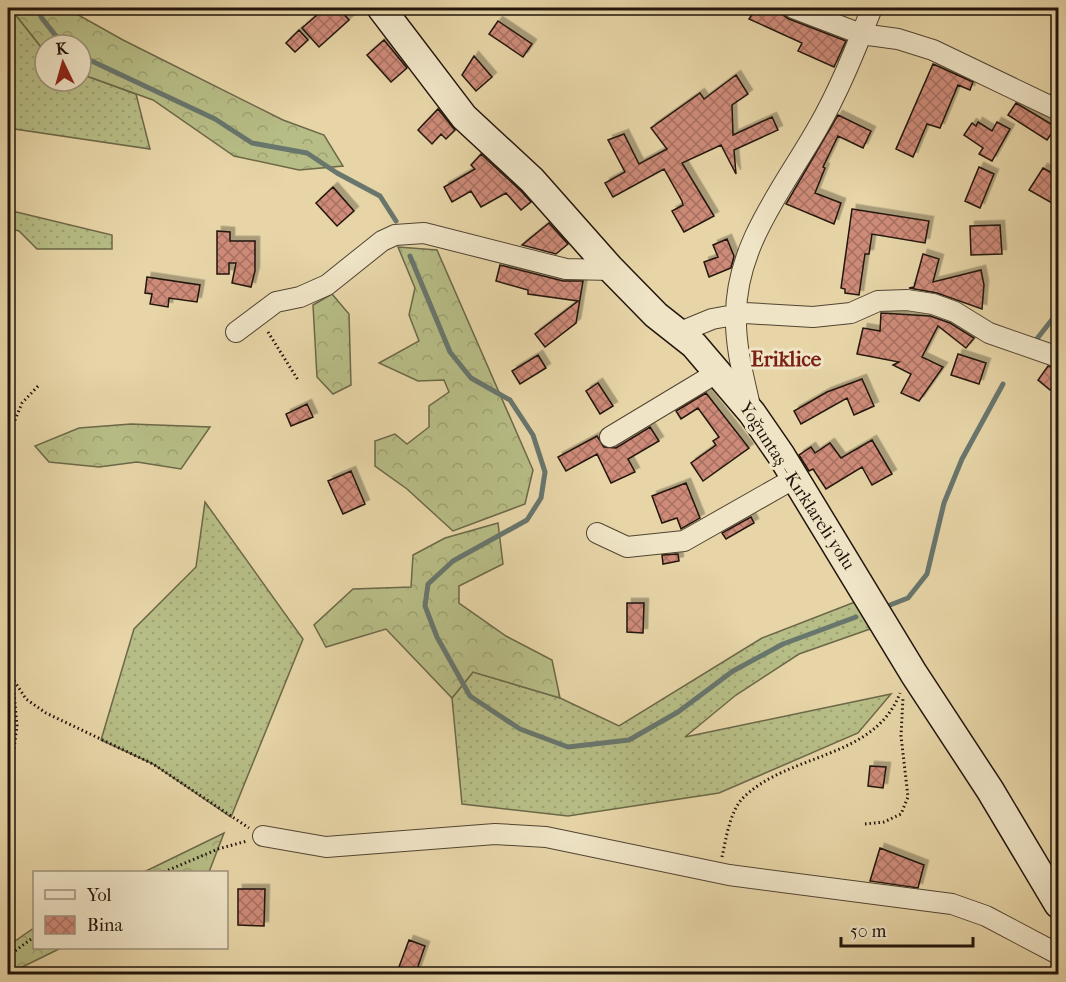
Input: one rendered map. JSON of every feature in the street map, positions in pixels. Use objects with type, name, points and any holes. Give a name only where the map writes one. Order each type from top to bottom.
[{"type":"street","name":"Yoğuntaş - Kırklareli yolu","points":[[381,8],[464,117],[530,178],[612,270],[656,315],[718,372],[752,413],[795,478],[906,673],[990,790],[1059,904]]},
{"type":"street","points":[[793,8],[861,34],[898,39],[933,50],[1059,110]]},
{"type":"street","points":[[752,413],[738,350],[736,315],[740,280],[766,212],[818,127],[872,8]]},
{"type":"street","points":[[236,332],[276,302],[300,297],[327,285],[382,242],[395,235],[424,233],[566,268],[612,270]]},
{"type":"street","points":[[678,333],[712,320],[736,315],[770,313],[813,317],[851,313],[878,301],[907,300],[944,308],[989,333],[1059,357]]},
{"type":"street","points":[[610,437],[718,372]]},
{"type":"street","points":[[597,533],[627,547],[684,541],[795,478]]},
{"type":"street","points":[[263,836],[326,848],[495,834],[546,837],[718,873],[952,904],[986,916],[1059,954]]},
{"type":"path","points":[[257,315],[298,380]]},
{"type":"path","points":[[8,437],[22,403],[40,384]]},
{"type":"path","points":[[8,664],[13,680],[17,726],[8,793]]},
{"type":"path","points":[[865,824],[884,822],[900,814],[908,797],[901,736],[906,673]]},
{"type":"path","points":[[718,873],[727,830],[742,798],[769,779],[828,754],[876,727],[888,713],[906,673]]},
{"type":"path","points":[[13,680],[26,699],[45,713],[153,764],[207,802],[263,836]]},
{"type":"path","points":[[168,871],[218,849],[263,836]]},
{"type":"path","points":[[8,956],[33,938]]},
{"type":"green space","points":[[8,8],[15,8],[15,14],[33,37],[33,93],[93,93],[93,78],[136,94],[150,149],[8,128]]},
{"type":"green space","points":[[15,8],[72,8],[73,12],[123,40],[283,120],[324,135],[343,166],[299,170],[234,156],[153,100],[93,78],[93,33],[33,33],[33,37],[15,14]]},
{"type":"green space","points":[[8,210],[112,235],[112,249],[37,249],[19,231],[8,228]]},
{"type":"green space","points":[[398,247],[437,250],[533,470],[525,504],[453,531],[407,489],[375,466],[375,441],[395,434],[407,444],[429,427],[429,406],[449,392],[444,380],[418,381],[379,363],[419,341],[409,315],[415,288]]},
{"type":"green space","points":[[332,294],[349,314],[351,385],[333,394],[317,377],[313,305]]},
{"type":"green space","points":[[131,424],[210,427],[181,469],[137,462],[99,467],[49,462],[35,446],[79,428]]},
{"type":"green space","points":[[205,502],[303,639],[231,817],[153,764],[101,740],[134,629],[196,567]]},
{"type":"green space","points":[[498,523],[503,564],[459,586],[459,603],[506,636],[552,660],[560,698],[473,672],[452,698],[386,629],[326,647],[314,625],[353,589],[411,587],[413,555],[445,538]]},
{"type":"green space","points":[[855,602],[870,629],[799,654],[736,695],[685,737],[891,694],[858,733],[719,793],[568,816],[462,804],[452,698],[473,672],[560,698],[619,726],[762,638]]},
{"type":"green space","points":[[224,833],[209,871],[146,871]]},
{"type":"green space","points":[[33,929],[33,949],[59,949],[8,974],[8,940],[15,941]]},
{"type":"building","points":[[325,8],[338,8],[349,20],[319,47],[302,28]]},
{"type":"building","points":[[756,8],[781,8],[783,15],[789,19],[846,41],[834,67],[798,51],[802,43],[749,19]]},
{"type":"building","points":[[498,21],[532,44],[523,57],[489,34]]},
{"type":"building","points":[[299,30],[308,40],[295,52],[286,43]]},
{"type":"building","points":[[384,40],[407,68],[391,82],[367,55]]},
{"type":"building","points":[[474,56],[492,77],[476,91],[462,75]]},
{"type":"building","points":[[933,64],[973,82],[970,90],[958,85],[940,128],[927,124],[913,157],[896,149]]},
{"type":"building","points":[[736,75],[748,94],[732,105],[733,135],[772,117],[778,130],[734,150],[736,174],[721,145],[682,163],[714,216],[684,232],[672,211],[683,205],[682,201],[664,169],[613,197],[605,183],[625,172],[608,140],[624,134],[639,164],[667,149],[651,128],[700,93],[704,99]]},
{"type":"building","points":[[1016,103],[1056,127],[1047,140],[1008,115]]},
{"type":"building","points":[[438,109],[455,130],[446,139],[441,134],[432,144],[418,130]]},
{"type":"building","points":[[838,115],[871,131],[863,148],[838,136],[823,167],[825,168],[815,193],[841,203],[834,224],[786,204]]},
{"type":"building","points":[[978,122],[992,131],[997,122],[1010,129],[992,161],[979,154],[983,148],[964,135],[972,123],[976,126]]},
{"type":"building","points":[[481,154],[531,202],[521,210],[506,193],[481,207],[471,191],[452,202],[444,187],[475,169],[471,165]]},
{"type":"building","points":[[979,167],[994,174],[980,208],[965,201]]},
{"type":"building","points":[[1043,168],[1059,177],[1059,207],[1029,190]]},
{"type":"building","points":[[333,187],[354,211],[337,226],[316,203]]},
{"type":"building","points":[[852,209],[929,221],[925,243],[872,234],[869,254],[865,254],[859,295],[845,293],[845,289],[841,288]]},
{"type":"building","points":[[549,223],[568,244],[556,254],[522,245]]},
{"type":"building","points":[[1000,225],[1002,254],[971,255],[970,226]]},
{"type":"building","points":[[217,231],[230,232],[230,241],[255,241],[255,271],[251,287],[232,283],[236,263],[229,263],[229,274],[217,274]]},
{"type":"building","points":[[727,239],[734,256],[731,268],[709,277],[704,262],[718,257],[713,245]]},
{"type":"building","points":[[923,254],[939,259],[933,282],[981,270],[984,285],[982,309],[937,293],[909,288],[914,287]]},
{"type":"building","points":[[500,265],[563,281],[583,281],[576,323],[545,347],[535,334],[578,301],[528,294],[528,290],[496,281]]},
{"type":"building","points":[[147,277],[200,285],[197,302],[169,298],[168,307],[150,304],[152,294],[145,293]]},
{"type":"building","points":[[881,313],[930,316],[950,323],[974,338],[966,348],[938,326],[922,357],[943,367],[919,401],[901,393],[911,374],[893,365],[899,362],[857,354],[863,328],[880,331]]},
{"type":"building","points":[[958,354],[986,363],[979,384],[951,375]]},
{"type":"building","points":[[538,355],[546,368],[520,384],[512,371]]},
{"type":"building","points":[[1048,366],[1059,369],[1059,379],[1050,390],[1038,380]]},
{"type":"building","points":[[862,379],[874,406],[854,415],[847,398],[801,424],[794,411],[827,392]]},
{"type":"building","points":[[598,383],[613,406],[600,414],[586,391]]},
{"type":"building","points":[[706,393],[749,448],[703,481],[691,463],[716,445],[713,441],[719,437],[698,408],[681,419],[676,411]]},
{"type":"building","points":[[307,404],[313,417],[291,426],[286,414]]},
{"type":"building","points":[[650,427],[659,441],[628,459],[635,472],[611,483],[597,454],[566,471],[558,457],[597,436],[604,447],[616,448]]},
{"type":"building","points":[[872,440],[892,474],[872,485],[862,467],[826,489],[813,469],[809,471],[799,455],[811,447],[815,453],[830,443],[841,458]]},
{"type":"building","points":[[351,471],[365,504],[343,514],[328,481]]},
{"type":"building","points":[[686,483],[700,518],[681,529],[677,518],[662,523],[652,496]]},
{"type":"building","points":[[751,517],[754,523],[726,539],[722,533]]},
{"type":"building","points":[[678,554],[679,561],[663,564],[662,555]]},
{"type":"building","points":[[627,603],[644,603],[643,633],[627,632]]},
{"type":"building","points":[[870,766],[886,767],[883,788],[868,786]]},
{"type":"building","points":[[880,848],[924,865],[918,888],[870,881]]},
{"type":"building","points":[[238,889],[265,889],[264,926],[238,925]]},
{"type":"building","points":[[409,940],[425,946],[415,975],[396,975]]},
{"type":"waterway","points":[[38,8],[41,17],[54,33]]},
{"type":"waterway","points":[[93,62],[215,119],[252,143],[307,153],[337,173],[380,196],[396,221]]},
{"type":"waterway","points":[[410,256],[450,352],[471,378],[510,400],[533,435],[545,472],[541,498],[527,520],[453,561],[428,584],[425,606],[437,637],[470,696],[520,729],[568,747],[629,740],[678,712],[733,671],[783,644],[856,617]]},
{"type":"waterway","points":[[1036,340],[1058,312]]},
{"type":"waterway","points":[[885,607],[908,598],[927,574],[944,503],[962,459],[1003,384]]},
{"type":"district","name":"Eriklice","points":[[786,359]]}]
